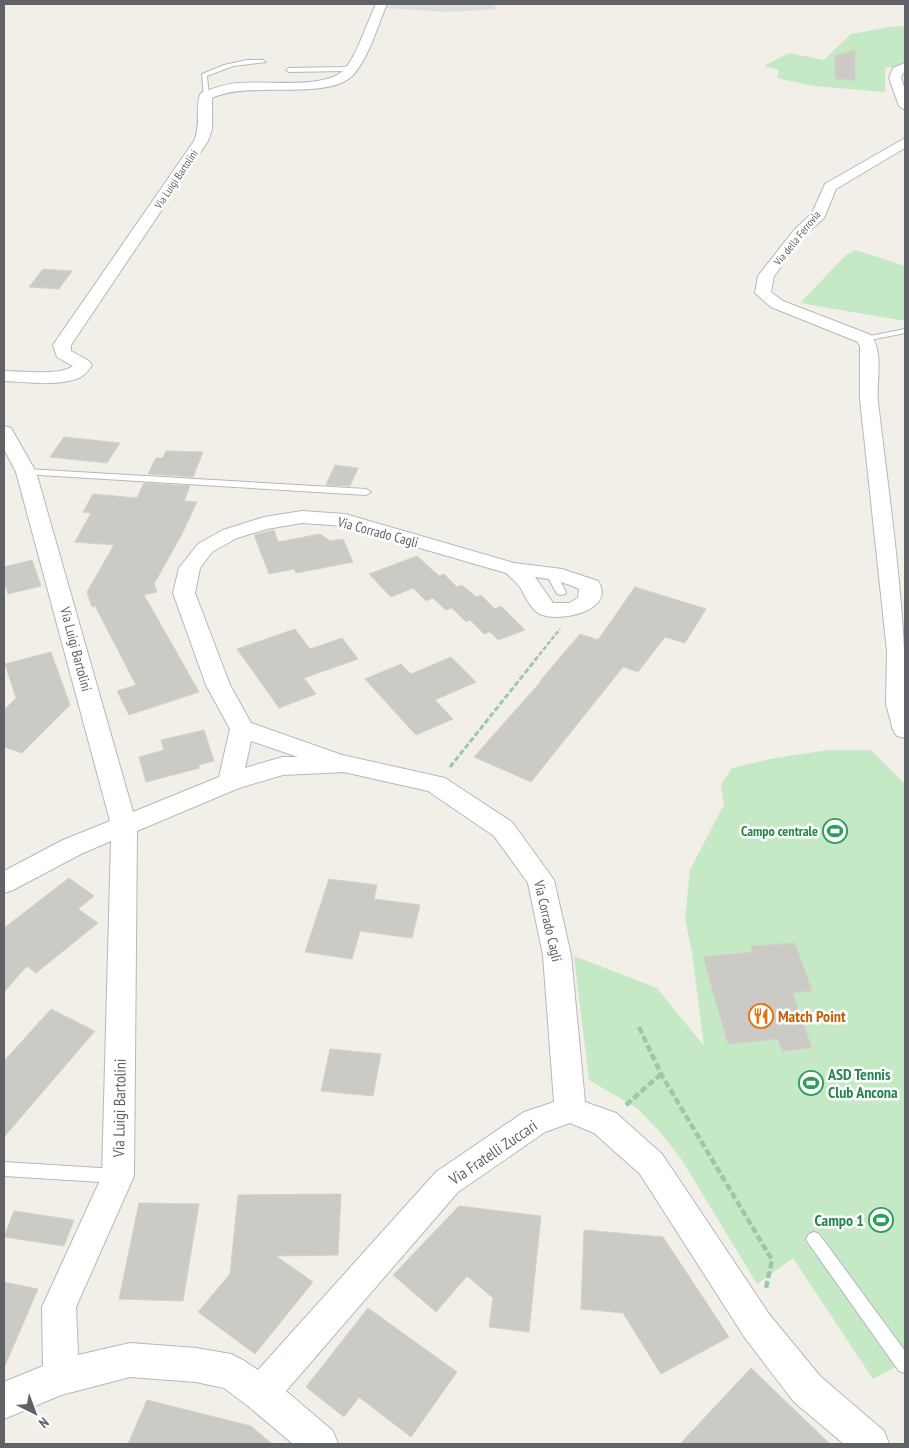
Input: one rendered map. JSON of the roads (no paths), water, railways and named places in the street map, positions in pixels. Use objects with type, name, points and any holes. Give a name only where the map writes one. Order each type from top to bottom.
[{"type":"street","points":[[206,96],[218,90],[243,86],[322,83],[344,77],[353,65],[381,4]]},
{"type":"street","points":[[905,67],[897,71],[895,78],[905,106]]},
{"type":"street","name":"Via Luigi Bartolini","points":[[4,376],[60,375],[76,372],[81,369],[83,365],[63,354],[62,345],[202,141],[208,126],[203,110],[206,96]]},
{"type":"street","name":"Via della Ferrovia","points":[[865,338],[777,304],[763,293],[766,276],[800,233],[819,214],[830,187],[905,142]]},
{"type":"street","points":[[865,338],[869,347],[869,399],[902,661],[902,704],[905,730]]},
{"type":"street","name":"Via Luigi Bartolini","points":[[4,432],[26,472],[124,826],[118,1176],[59,1307],[61,1377]]},
{"type":"street","name":"Via Corrado Cagli","points":[[513,569],[528,582],[535,596],[546,609],[559,611],[577,607],[588,602],[591,595],[590,586],[575,578],[550,572],[513,569],[345,520],[302,517],[264,523],[230,534],[205,548],[190,568],[184,593],[218,685],[242,728],[344,763],[436,784],[503,829],[541,880],[557,955],[570,1110]]},
{"type":"street","points":[[4,883],[72,847],[230,782],[242,728]]},
{"type":"street","name":"Via Corrado Cagli","points":[[230,782],[282,766],[344,763]]},
{"type":"street","points":[[570,1110],[605,1123],[651,1164],[757,1326],[807,1389],[871,1444]]},
{"type":"street","name":"Via Fratelli Zuccari","points":[[261,1393],[447,1182],[536,1122],[570,1110]]},
{"type":"street","points":[[4,1401],[23,1391],[92,1368],[130,1360],[163,1362],[231,1372],[261,1393],[320,1444]]},
{"type":"lane","points":[[206,96],[204,75],[219,67],[240,61],[263,62]]},
{"type":"lane","points":[[289,70],[346,69],[353,65]]},
{"type":"lane","points":[[865,338],[905,331]]},
{"type":"lane","points":[[26,472],[366,492]]},
{"type":"lane","points":[[550,572],[560,592]]},
{"type":"lane","points":[[4,1169],[118,1176]]},
{"type":"lane","points":[[814,1239],[905,1365]]},
{"type":"place","name":"Campo centrale","points":[[835,831]]},
{"type":"place","name":"Match Point","points":[[761,1016]]},
{"type":"place","name":"ASD Tennis Club Ancona","points":[[811,1083]]},
{"type":"place","name":"Campo 1","points":[[881,1220]]}]
